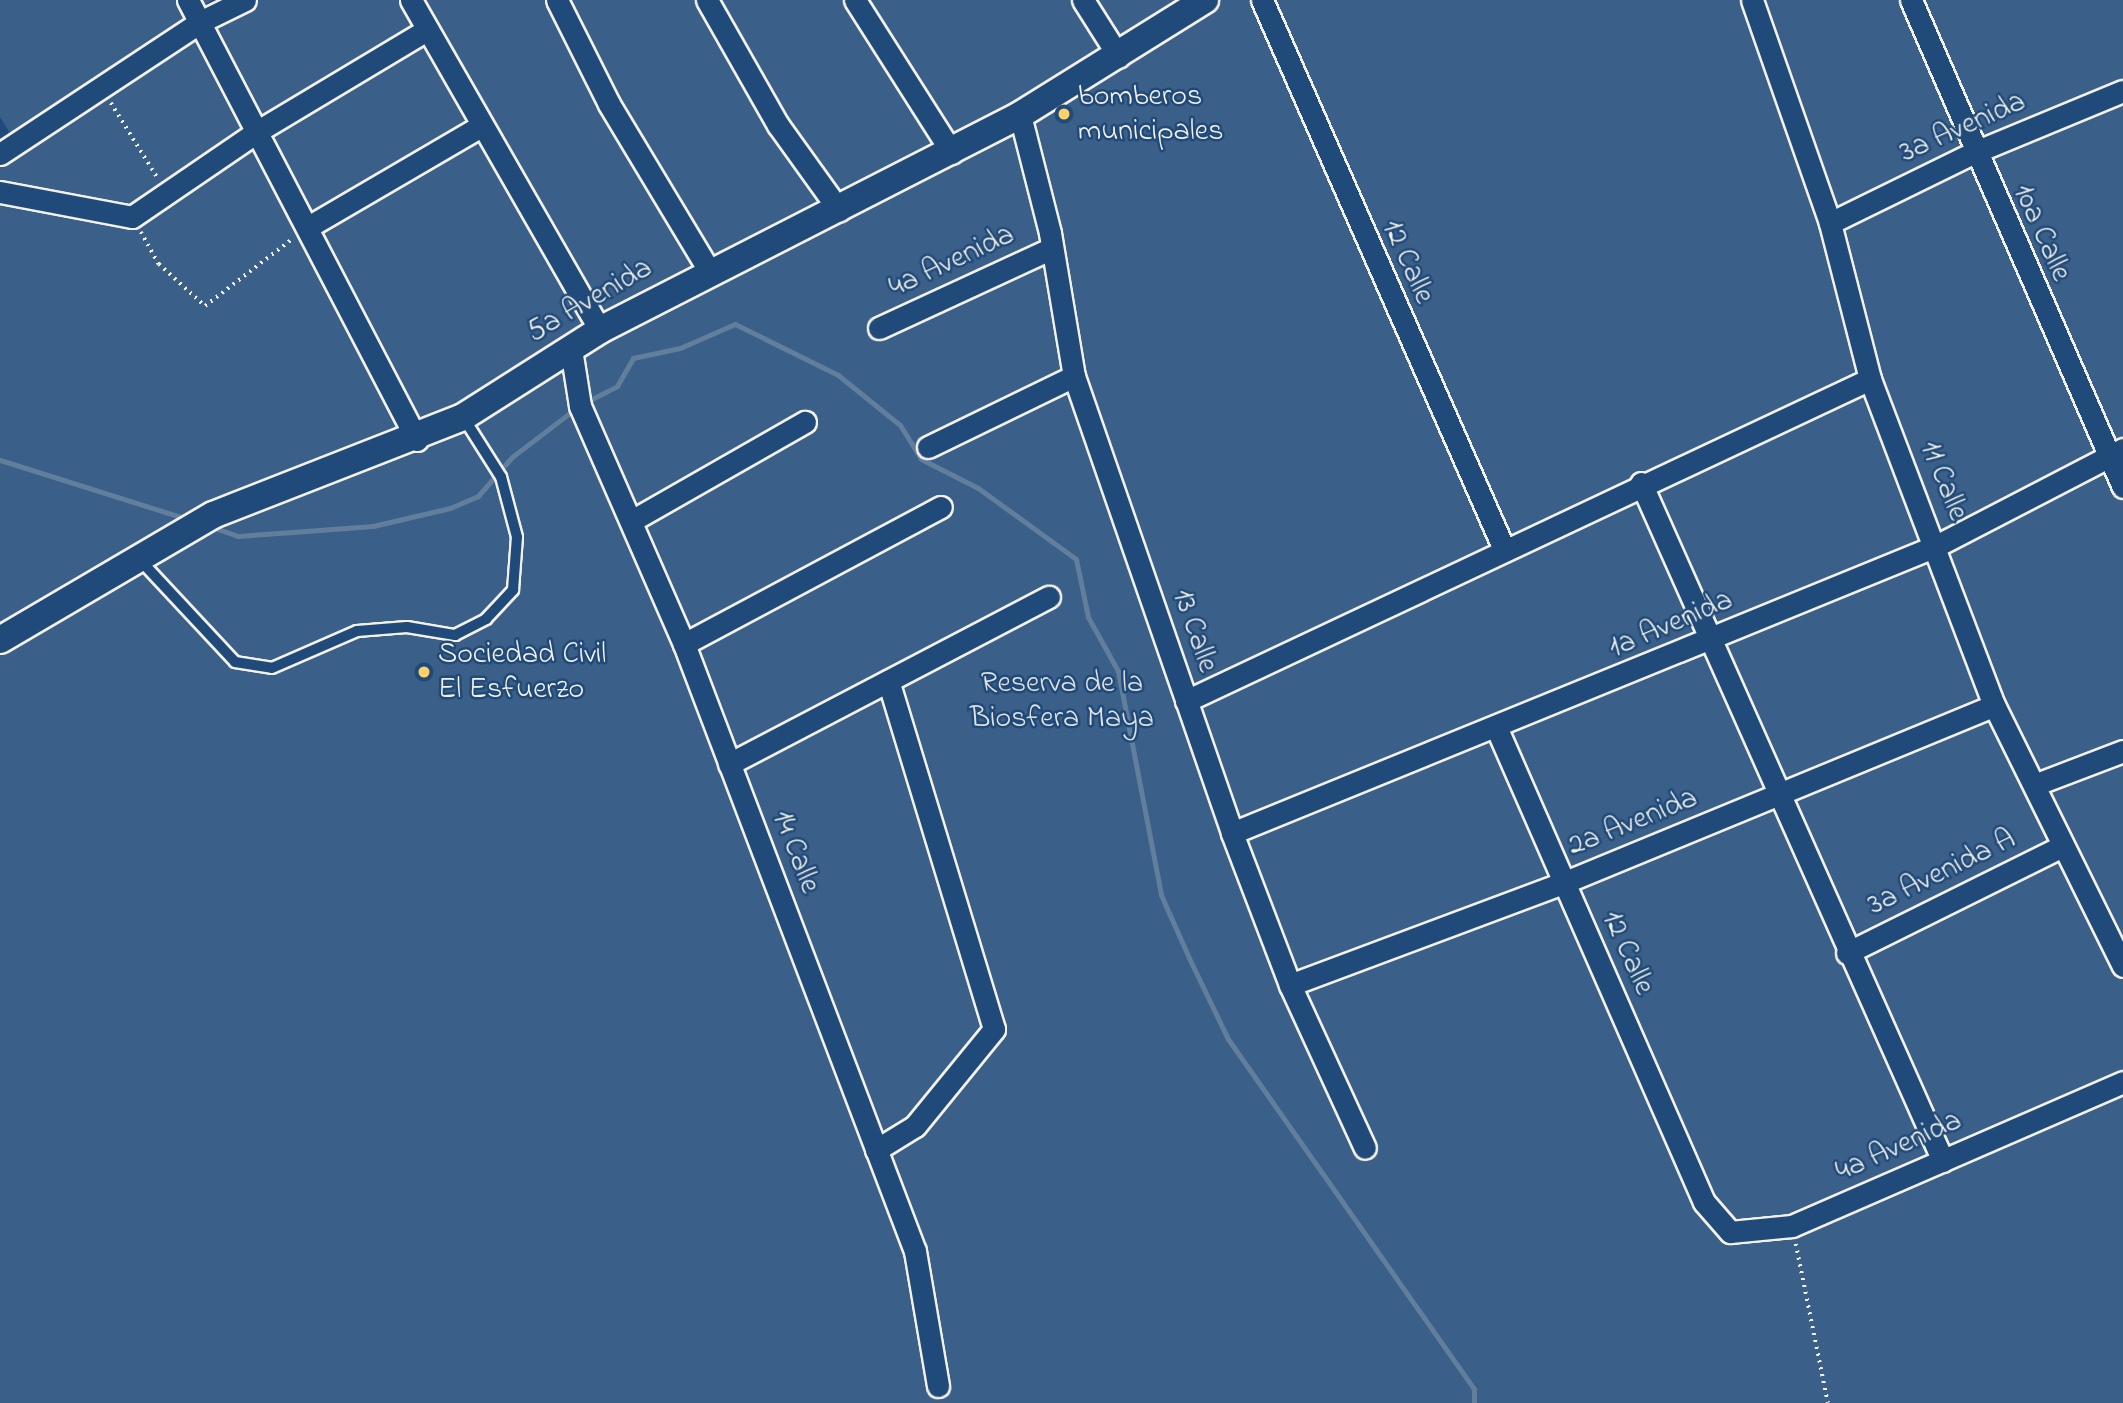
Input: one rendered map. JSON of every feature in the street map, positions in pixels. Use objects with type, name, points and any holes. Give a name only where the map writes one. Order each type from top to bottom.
[{"type":"street","points":[[188,0],[417,440]]},
{"type":"street","points":[[0,155],[200,22],[245,0]]},
{"type":"street","points":[[557,0],[609,104],[710,272]]},
{"type":"street","points":[[707,0],[778,125],[839,210]]},
{"type":"street","points":[[855,0],[952,153]]},
{"type":"street","points":[[1083,0],[1119,57]]},
{"type":"street","name":"5a Avenida","points":[[0,640],[213,515],[417,440],[463,417],[600,330],[710,272],[952,153],[1020,115],[1119,57],[1205,0]]},
{"type":"street","name":"12 Calle","points":[[1262,0],[1503,547]]},
{"type":"street","name":"11 Calle","points":[[1752,0],[1830,223],[1870,379],[1937,546],[1994,705],[2123,966]]},
{"type":"street","name":"10a Calle","points":[[1911,0],[1973,153],[2116,452],[2123,487]]},
{"type":"street","points":[[420,4],[425,31],[600,330]]},
{"type":"street","points":[[0,192],[132,217],[258,131],[425,31]]},
{"type":"street","name":"3a Avenida","points":[[1830,223],[1973,153],[2123,91]]},
{"type":"street","name":"13 Calle","points":[[1020,115],[1050,249],[1074,376],[1232,833],[1290,985],[1365,1148]]},
{"type":"street","points":[[308,227],[479,127]]},
{"type":"street","name":"4a Avenida","points":[[879,328],[1050,249]]},
{"type":"street","name":"14 Calle","points":[[571,349],[580,406],[633,520],[684,645],[915,1251],[938,1386]]},
{"type":"street","points":[[928,447],[1074,376]]},
{"type":"street","points":[[1186,701],[1503,547],[1870,379]]},
{"type":"street","points":[[633,520],[805,422]]},
{"type":"street","name":"1a Avenida","points":[[1232,833],[1497,729],[1937,546],[2116,452]]},
{"type":"street","points":[[1641,484],[1847,953],[1942,1161]]},
{"type":"street","points":[[684,645],[941,507]]},
{"type":"street","points":[[729,764],[1049,597]]},
{"type":"street","points":[[876,1150],[915,1126],[994,1029],[888,681]]},
{"type":"street","name":"2a Avenida","points":[[1290,985],[1563,883],[1994,705]]},
{"type":"street","name":"12 Calle","points":[[1497,729],[1704,1202]]},
{"type":"street","points":[[2034,785],[2123,751]]},
{"type":"street","name":"3a Avenida A","points":[[1847,953],[2063,846]]},
{"type":"street","name":"4a Avenida","points":[[1704,1202],[1730,1232],[1792,1226],[2123,1082]]},
{"type":"lane","points":[[138,558],[234,662],[272,668],[357,631],[407,626],[455,635],[486,619],[513,590],[517,537],[501,477],[463,417]]},
{"type":"path","points":[[101,86],[167,193]]},
{"type":"path","points":[[132,217],[159,264],[205,306],[308,227]]},
{"type":"path","points":[[1792,1226],[1828,1403]]},
{"type":"green space","points":[[0,0],[212,0],[10,133],[0,117]]},
{"type":"green space","name":"Reserva de la Biosfera Maya","points":[[221,0],[2123,0],[2123,1403],[0,1403],[0,143]]},
{"type":"waterway","points":[[586,402],[617,386],[633,358],[680,348],[735,324],[838,375],[900,425],[921,459],[978,488],[1076,559],[1088,617],[1118,671],[1161,895],[1189,958],[1228,1039],[1474,1389],[1474,1403]]},
{"type":"waterway","points":[[209,526],[238,536],[293,532],[373,526],[450,508],[478,496],[512,457],[575,409]]},
{"type":"waterway","points":[[0,460],[187,519]]},
{"type":"place","name":"bomberos municipales","points":[[1064,114]]},
{"type":"place","name":"Sociedad Civil El Esfuerzo","points":[[424,672]]}]
